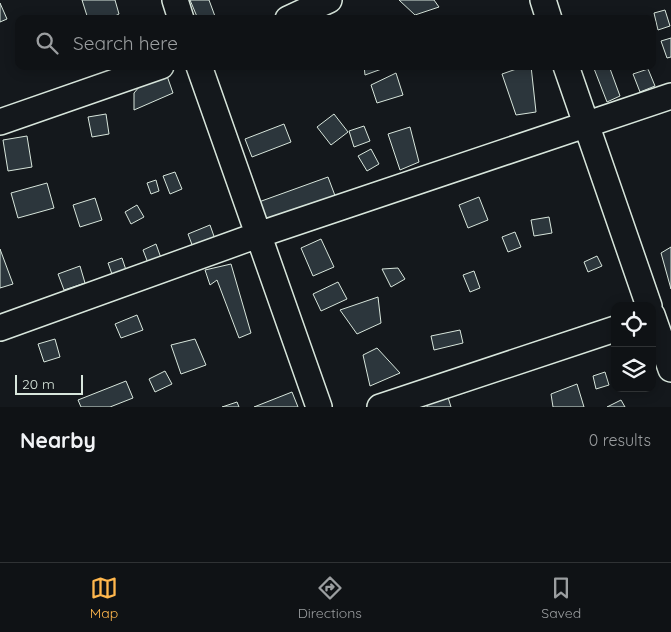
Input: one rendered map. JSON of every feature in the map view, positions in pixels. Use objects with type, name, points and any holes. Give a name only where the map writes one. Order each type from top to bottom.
[{"type":"street","points":[[174,0],[180,15]]},
{"type":"street","points":[[296,15],[328,0]]},
{"type":"street","points":[[542,0],[548,15]]},
{"type":"street","points":[[0,122],[150,70]]},
{"type":"street","points":[[199,70],[319,407]]},
{"type":"street","points":[[567,70],[648,302]]},
{"type":"street","points":[[0,328],[258,235],[671,96]]},
{"type":"street","points":[[656,315],[671,310]]},
{"type":"street","points":[[656,327],[671,369]]},
{"type":"street","points":[[380,407],[611,330]]},
{"type":"building","points":[[82,0],[115,0],[119,14],[117,15],[87,15]]},
{"type":"building","points":[[190,0],[209,0],[215,15],[196,15]]},
{"type":"building","points":[[399,0],[434,0],[439,7],[415,15]]},
{"type":"building","points":[[0,3],[7,19],[0,22]]},
{"type":"building","points":[[665,10],[670,26],[658,30],[654,13]]},
{"type":"building","points":[[671,38],[671,57],[667,58],[661,41]]},
{"type":"building","points":[[364,70],[379,70],[365,75]]},
{"type":"building","points":[[514,70],[531,70],[536,112],[516,115],[502,74]]},
{"type":"building","points":[[595,70],[610,70],[620,96],[607,102]]},
{"type":"building","points":[[648,70],[655,86],[640,92],[633,74]]},
{"type":"building","points":[[166,73],[173,93],[134,110],[134,93],[145,80]]},
{"type":"building","points":[[396,73],[403,95],[377,103],[371,85]]},
{"type":"building","points":[[106,114],[109,134],[92,137],[88,117]]},
{"type":"building","points":[[334,114],[348,132],[331,145],[317,127]]},
{"type":"building","points":[[284,124],[291,142],[252,157],[245,139]]},
{"type":"building","points":[[364,126],[370,141],[354,147],[349,131]]},
{"type":"building","points":[[410,127],[419,162],[400,170],[388,134]]},
{"type":"building","points":[[27,136],[32,167],[8,171],[3,140]]},
{"type":"building","points":[[371,149],[379,164],[367,171],[358,156]]},
{"type":"building","points":[[175,172],[182,189],[170,194],[163,176]]},
{"type":"building","points":[[328,177],[337,201],[265,227],[256,203]]},
{"type":"building","points":[[156,180],[159,191],[151,194],[147,183]]},
{"type":"building","points":[[47,183],[54,208],[18,218],[11,193]]},
{"type":"building","points":[[479,197],[488,220],[468,228],[459,205]]},
{"type":"building","points":[[95,198],[102,220],[80,227],[73,205]]},
{"type":"building","points":[[137,205],[144,217],[131,224],[125,212]]},
{"type":"building","points":[[549,217],[552,233],[534,236],[531,220]]},
{"type":"building","points":[[210,225],[216,242],[194,250],[188,234]]},
{"type":"building","points":[[515,232],[521,247],[508,252],[502,237]]},
{"type":"building","points":[[321,239],[334,267],[313,276],[301,248]]},
{"type":"building","points":[[156,244],[161,258],[148,263],[143,250]]},
{"type":"building","points":[[671,247],[671,289],[661,253]]},
{"type":"building","points":[[0,249],[13,284],[0,288]]},
{"type":"building","points":[[597,256],[602,266],[588,272],[584,262]]},
{"type":"building","points":[[122,258],[127,273],[113,277],[108,263]]},
{"type":"building","points":[[231,264],[251,333],[239,338],[217,280],[210,285],[205,270]]},
{"type":"building","points":[[80,266],[85,283],[64,290],[58,274]]},
{"type":"building","points":[[398,268],[405,279],[391,287],[382,269]]},
{"type":"building","points":[[474,271],[480,288],[470,292],[463,275]]},
{"type":"building","points":[[338,282],[347,299],[321,311],[313,294]]},
{"type":"building","points":[[378,297],[381,323],[357,334],[340,310]]},
{"type":"building","points":[[137,315],[143,330],[121,338],[115,324]]},
{"type":"building","points":[[460,330],[463,343],[434,350],[431,336]]},
{"type":"building","points":[[55,339],[60,357],[44,362],[38,344]]},
{"type":"building","points":[[195,339],[206,365],[181,374],[171,345]]},
{"type":"building","points":[[377,348],[400,373],[370,386],[363,355]]},
{"type":"building","points":[[165,371],[172,384],[155,392],[149,379]]},
{"type":"building","points":[[605,372],[609,385],[596,389],[593,376]]},
{"type":"building","points":[[126,381],[133,398],[110,407],[81,407],[78,400]]},
{"type":"building","points":[[577,384],[584,407],[553,407],[551,394]]},
{"type":"building","points":[[292,392],[298,407],[254,407]]},
{"type":"building","points":[[447,394],[451,407],[427,407],[427,404]]},
{"type":"building","points":[[621,400],[625,407],[607,407]]},
{"type":"building","points":[[237,402],[239,407],[222,407]]}]
